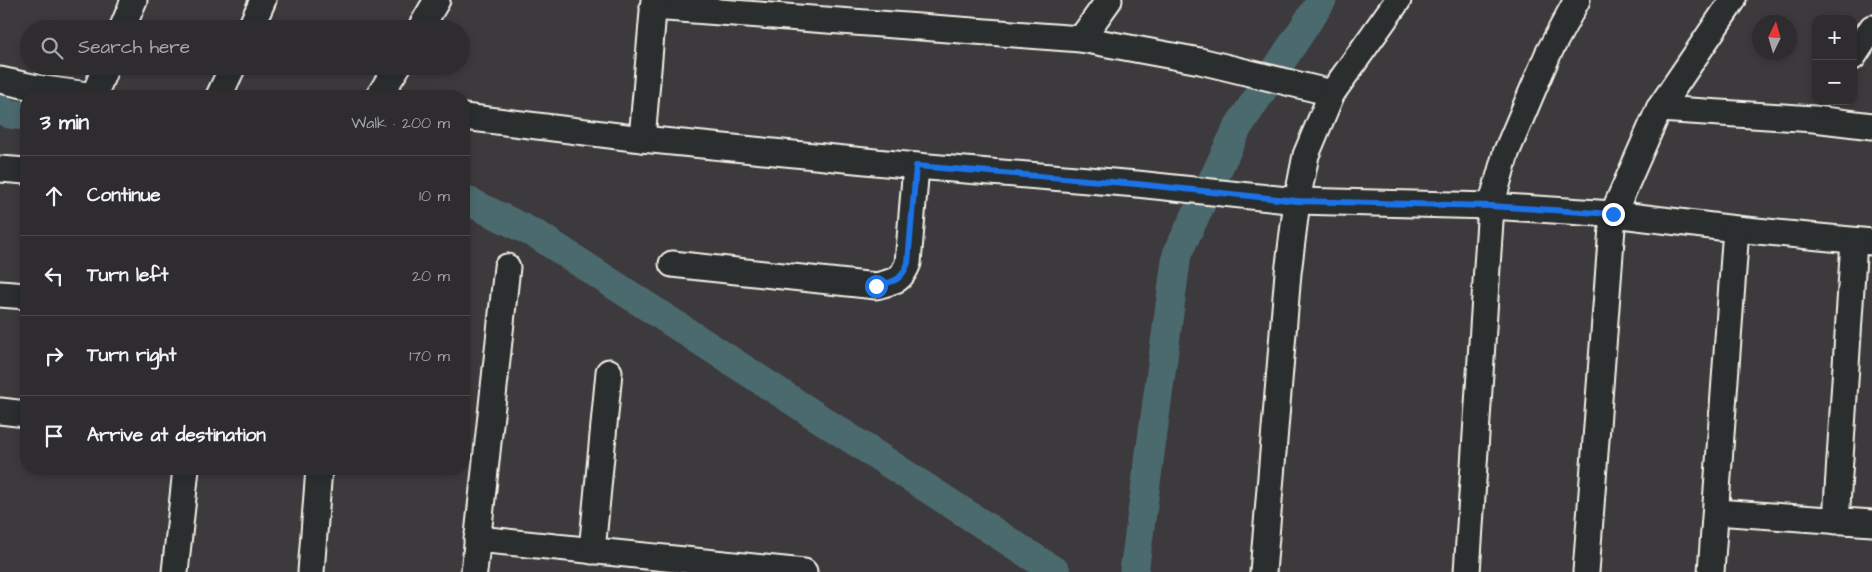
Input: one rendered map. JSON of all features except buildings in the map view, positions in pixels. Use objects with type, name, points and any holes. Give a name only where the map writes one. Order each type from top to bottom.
[{"type":"street","points":[[126,20],[134,0]]},
{"type":"street","points":[[254,20],[263,0]]},
{"type":"street","points":[[425,20],[437,0]]},
{"type":"street","points":[[1081,39],[1109,0]]},
{"type":"street","points":[[1263,572],[1288,273],[1297,201],[1306,155],[1332,93],[1398,0]]},
{"type":"street","points":[[1467,572],[1491,206],[1506,152],[1548,54],[1577,0]]},
{"type":"street","points":[[1586,572],[1613,214],[1660,109],[1733,0]]},
{"type":"street","points":[[642,139],[653,4],[1081,39],[1200,61],[1332,93]]},
{"type":"street","points":[[1857,51],[1872,28]]},
{"type":"street","points":[[96,90],[102,75]]},
{"type":"street","points":[[222,90],[229,75]]},
{"type":"street","points":[[384,90],[393,75]]},
{"type":"street","points":[[0,80],[51,90]]},
{"type":"street","points":[[1660,109],[1819,110],[1872,126]]},
{"type":"street","points":[[470,118],[642,139],[916,166],[1137,184],[1297,201],[1491,206],[1613,214],[1736,230],[1863,242],[1836,521]]},
{"type":"street","points":[[672,264],[876,286],[893,282],[903,276],[908,263],[916,166]]},
{"type":"street","points":[[0,169],[20,171]]},
{"type":"street","points":[[1711,572],[1736,230]]},
{"type":"street","points":[[474,572],[507,267]]},
{"type":"street","points":[[1,299],[20,297]]},
{"type":"street","points":[[592,551],[609,372]]},
{"type":"street","points":[[0,411],[20,413]]},
{"type":"street","points":[[175,572],[185,475]]},
{"type":"street","points":[[311,572],[319,475]]},
{"type":"street","points":[[1716,512],[1872,523]]},
{"type":"street","points":[[477,538],[758,570],[804,572]]},
{"type":"waterway","points":[[1134,572],[1177,254],[1238,127],[1322,0]]},
{"type":"waterway","points":[[0,109],[10,114],[20,115]]},
{"type":"waterway","points":[[470,202],[539,236],[1056,572]]},
{"type":"route","points":[[876,286],[893,282],[903,276],[908,263],[916,166],[1137,184],[1297,201],[1491,206],[1613,214]]}]
